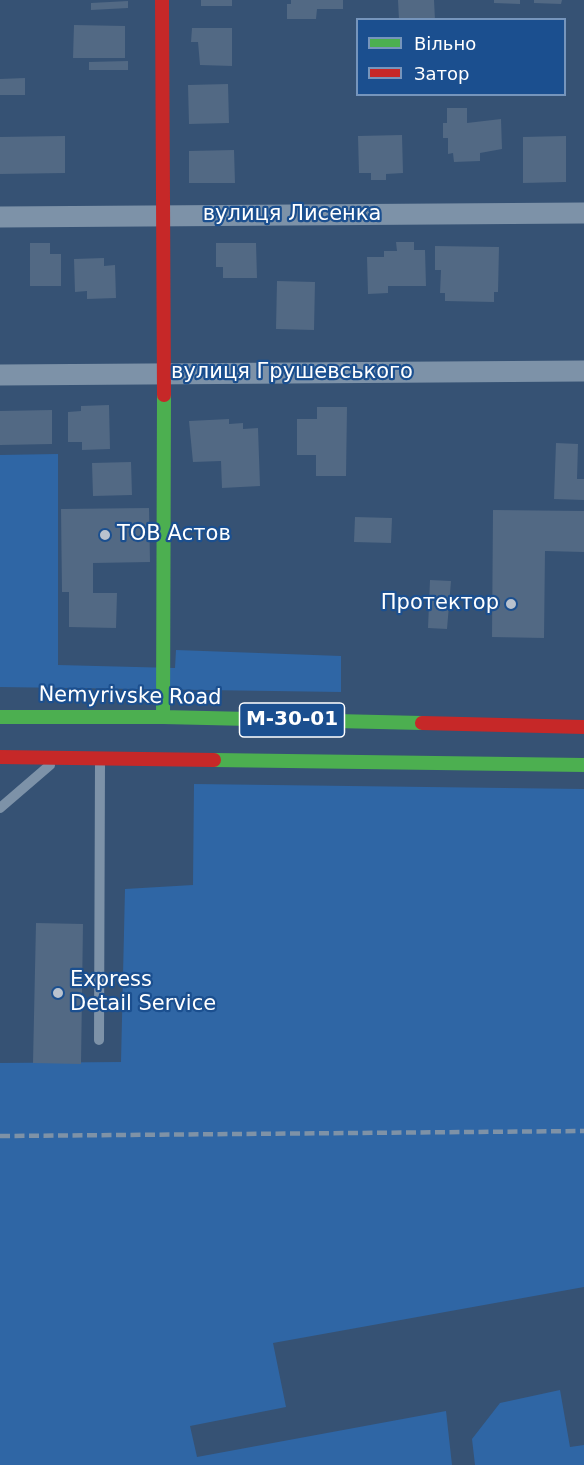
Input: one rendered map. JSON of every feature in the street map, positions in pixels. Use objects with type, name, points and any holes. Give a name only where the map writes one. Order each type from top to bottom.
[{"type":"main road","points":[[162,0],[165,215],[163,717]]},
{"type":"main road","name":"Nemyrivske Road","points":[[0,717],[163,717],[584,726]]},
{"type":"main road","name":"М-30-01","points":[[0,758],[584,765]]},
{"type":"street","name":"вулиця Лисенка","points":[[0,217],[584,213]]},
{"type":"street","name":"вулиця Грушевського","points":[[0,375],[584,371]]},
{"type":"lane","points":[[0,808],[59,758]]},
{"type":"lane","points":[[99,1040],[100,759]]},
{"type":"shaded area","points":[[58,454],[58,665],[175,668],[176,650],[341,656],[341,692],[0,687],[0,455]]},
{"type":"shaded area","points":[[194,784],[584,789],[584,1287],[273,1343],[286,1407],[190,1426],[197,1457],[446,1411],[452,1465],[0,1465],[0,1063],[121,1062],[125,889],[193,885]]},
{"type":"shaded area","points":[[560,1390],[570,1447],[584,1445],[584,1465],[475,1465],[472,1439],[500,1403]]},
{"type":"building","points":[[201,0],[232,0],[232,6],[201,6]]},
{"type":"building","points":[[291,0],[343,0],[343,9],[317,9],[316,19],[287,19],[287,4],[291,4]]},
{"type":"building","points":[[398,0],[434,0],[435,18],[399,18]]},
{"type":"building","points":[[494,0],[520,0],[520,4],[494,3]]},
{"type":"building","points":[[534,0],[562,0],[561,4],[534,3]]},
{"type":"building","points":[[128,1],[128,8],[91,10],[91,3]]},
{"type":"building","points":[[74,25],[125,26],[125,58],[73,58]]},
{"type":"building","points":[[192,28],[232,28],[232,66],[200,65],[198,42],[191,42]]},
{"type":"building","points":[[128,61],[128,70],[89,70],[89,62]]},
{"type":"building","points":[[25,78],[25,95],[0,95],[0,79]]},
{"type":"building","points":[[228,84],[229,123],[189,124],[188,85]]},
{"type":"building","points":[[447,108],[467,108],[467,123],[501,119],[502,149],[480,153],[480,161],[454,162],[453,153],[448,154],[448,138],[443,138],[443,123],[447,123]]},
{"type":"building","points":[[402,135],[403,173],[386,174],[386,180],[371,180],[371,173],[359,173],[358,136]]},
{"type":"building","points":[[65,136],[65,173],[0,174],[0,137]]},
{"type":"building","points":[[566,136],[566,182],[523,183],[523,137]]},
{"type":"building","points":[[234,150],[235,183],[189,183],[189,151]]},
{"type":"building","points":[[396,242],[414,242],[414,250],[425,250],[426,286],[388,286],[388,293],[368,294],[367,257],[384,257],[384,251],[397,251]]},
{"type":"building","points":[[30,243],[50,243],[50,254],[61,254],[61,286],[30,286]]},
{"type":"building","points":[[216,243],[256,243],[257,278],[223,278],[223,267],[216,267]]},
{"type":"building","points":[[435,246],[499,247],[498,292],[494,292],[494,302],[445,301],[445,293],[440,293],[441,270],[435,270]]},
{"type":"building","points":[[104,258],[104,266],[115,265],[116,298],[87,299],[87,291],[75,292],[74,259]]},
{"type":"building","points":[[277,281],[315,282],[314,330],[276,329]]},
{"type":"building","points":[[109,405],[110,449],[82,450],[82,442],[68,442],[68,412],[81,411],[81,406]]},
{"type":"building","points":[[317,407],[347,407],[346,476],[316,476],[316,455],[297,455],[297,419],[317,419]]},
{"type":"building","points":[[52,410],[52,444],[0,445],[0,411]]},
{"type":"building","points":[[229,419],[229,424],[243,423],[243,429],[258,428],[260,486],[222,488],[221,461],[193,462],[189,421]]},
{"type":"building","points":[[556,443],[578,444],[577,479],[584,479],[584,500],[554,499]]},
{"type":"building","points":[[131,462],[132,495],[93,496],[92,463]]},
{"type":"building","name":"ТОВ Астов","points":[[149,508],[150,562],[93,563],[93,593],[117,593],[116,628],[69,627],[69,592],[62,592],[61,509]]},
{"type":"building","points":[[493,510],[584,511],[584,552],[545,551],[544,638],[492,637]]},
{"type":"building","points":[[355,517],[392,518],[391,543],[354,542]]},
{"type":"building","points":[[430,580],[451,581],[447,629],[428,628]]},
{"type":"building","name":"Express Detail Service","points":[[36,923],[83,924],[81,1064],[33,1063]]},
{"type":"railway","points":[[0,1136],[584,1131]]},
{"type":"traffic: fast","points":[[163,717],[164,395]]},
{"type":"traffic: fast","points":[[0,717],[163,717],[422,723]]},
{"type":"traffic: fast","points":[[214,760],[584,765]]},
{"type":"traffic: jam","points":[[162,0],[164,395]]},
{"type":"traffic: jam","points":[[422,723],[584,727]]},
{"type":"traffic: jam","points":[[0,757],[214,760]]},
{"type":"place","name":"ТОВ Астов","points":[[105,535]]},
{"type":"place","name":"Протектор","points":[[511,604]]},
{"type":"place","name":"Express Detail Service","points":[[58,993]]}]
